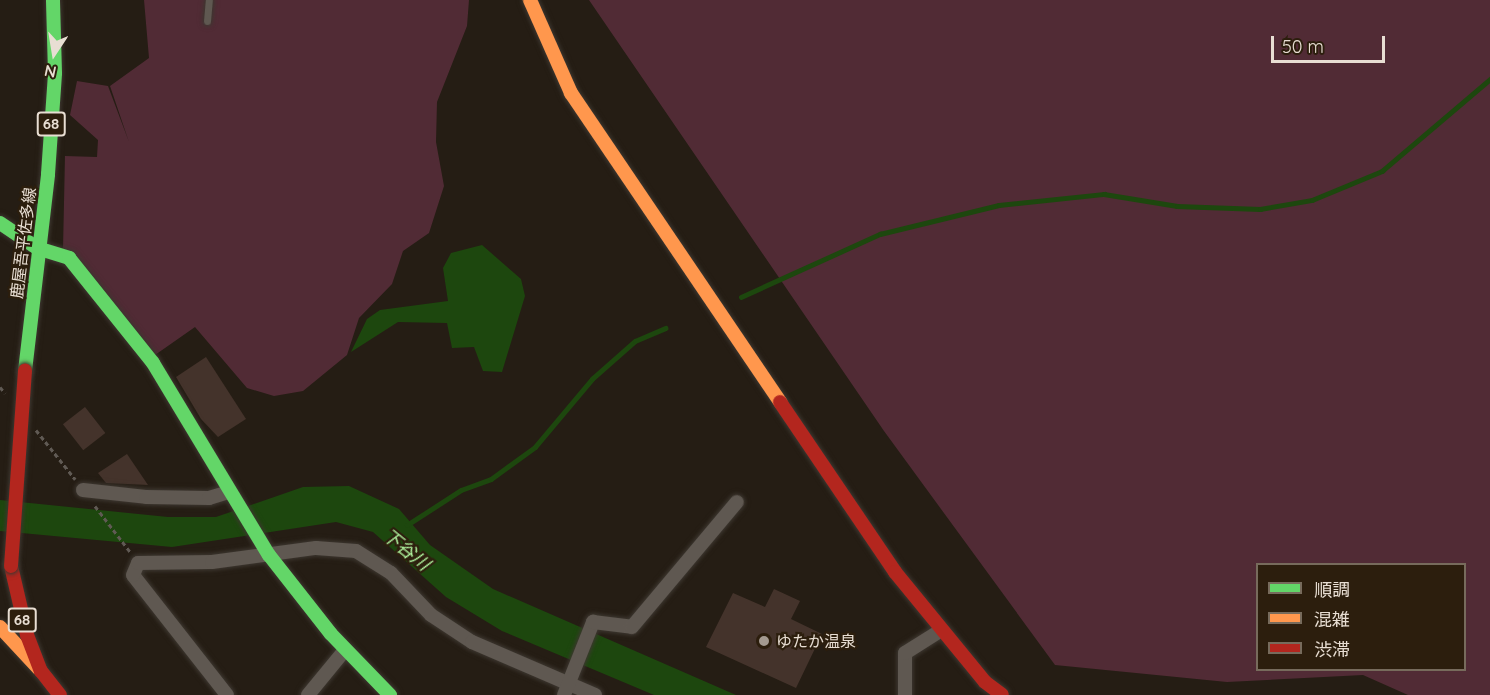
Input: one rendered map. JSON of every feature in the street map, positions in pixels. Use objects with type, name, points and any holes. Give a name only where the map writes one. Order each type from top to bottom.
[{"type":"street","name":"鹿屋吾平佐多線","points":[[53,0],[56,73],[14,474],[11,566],[22,620],[41,671],[60,695]]},
{"type":"street","points":[[530,0],[571,93],[597,134],[895,572],[940,631],[985,682],[1002,695]]},
{"type":"street","points":[[0,223],[37,248],[69,258],[153,363],[269,555],[345,650],[390,695]]},
{"type":"street","points":[[83,490],[146,497],[209,498],[229,492]]},
{"type":"street","points":[[567,689],[593,622],[632,627],[737,502]]},
{"type":"street","points":[[227,695],[133,575],[138,563],[269,555],[316,548],[356,551],[391,573],[431,615],[472,642],[567,689],[596,695]]},
{"type":"street","points":[[0,627],[41,671]]},
{"type":"street","points":[[905,695],[905,653],[940,631]]},
{"type":"street","points":[[308,695],[345,650]]},
{"type":"lane","points":[[207,21],[209,0]]},
{"type":"path","points":[[47,442],[138,563]]},
{"type":"shaded area","points":[[144,0],[469,0],[467,26],[437,102],[436,142],[444,186],[429,233],[403,251],[392,284],[359,318],[347,355],[303,391],[274,396],[247,388],[195,327],[155,355],[63,249],[65,156],[97,157],[98,140],[70,115],[77,81],[108,86],[129,142],[110,86],[149,58]]},
{"type":"shaded area","points":[[589,0],[1490,0],[1490,695],[1408,695],[1363,675],[1227,682],[1055,665],[884,431]]},
{"type":"water","points":[[482,245],[521,279],[525,296],[502,372],[483,371],[474,347],[452,348],[447,323],[398,322],[351,352],[367,319],[380,310],[448,301],[443,268],[451,253]]},
{"type":"water","name":"下谷川","points":[[349,486],[399,509],[430,545],[493,589],[736,695],[654,695],[502,631],[446,597],[373,532],[336,522],[172,547],[0,531],[0,500],[168,517],[216,517],[303,487]]},
{"type":"building","points":[[206,357],[246,419],[218,437],[201,419],[176,377]]},
{"type":"building","points":[[85,407],[105,433],[83,450],[63,424]]},
{"type":"building","points":[[127,454],[148,485],[106,483],[98,473]]},
{"type":"building","name":"ゆたか温泉","points":[[774,589],[800,601],[791,619],[822,634],[796,688],[706,647],[733,593],[765,607]]},
{"type":"waterway","points":[[741,297],[880,234],[999,205],[1104,194],[1177,206],[1260,209],[1312,200],[1382,171],[1490,79]]},
{"type":"waterway","points":[[407,525],[461,490],[491,479],[535,447],[592,379],[635,341],[665,328]]},
{"type":"traffic: fast","points":[[25,371],[48,174],[55,73],[53,0]]},
{"type":"traffic: fast","points":[[0,223],[37,248],[69,258],[153,363],[269,555],[331,634],[390,695]]},
{"type":"traffic: slow","points":[[530,0],[571,93],[780,402]]},
{"type":"traffic: slow","points":[[0,627],[39,669]]},
{"type":"traffic: jam","points":[[11,566],[25,371]]},
{"type":"traffic: jam","points":[[780,402],[895,572],[985,682],[1002,695]]},
{"type":"traffic: jam","points":[[11,566],[27,635],[41,671],[60,695]]},
{"type":"place","name":"ゆたか温泉","points":[[764,641]]}]
